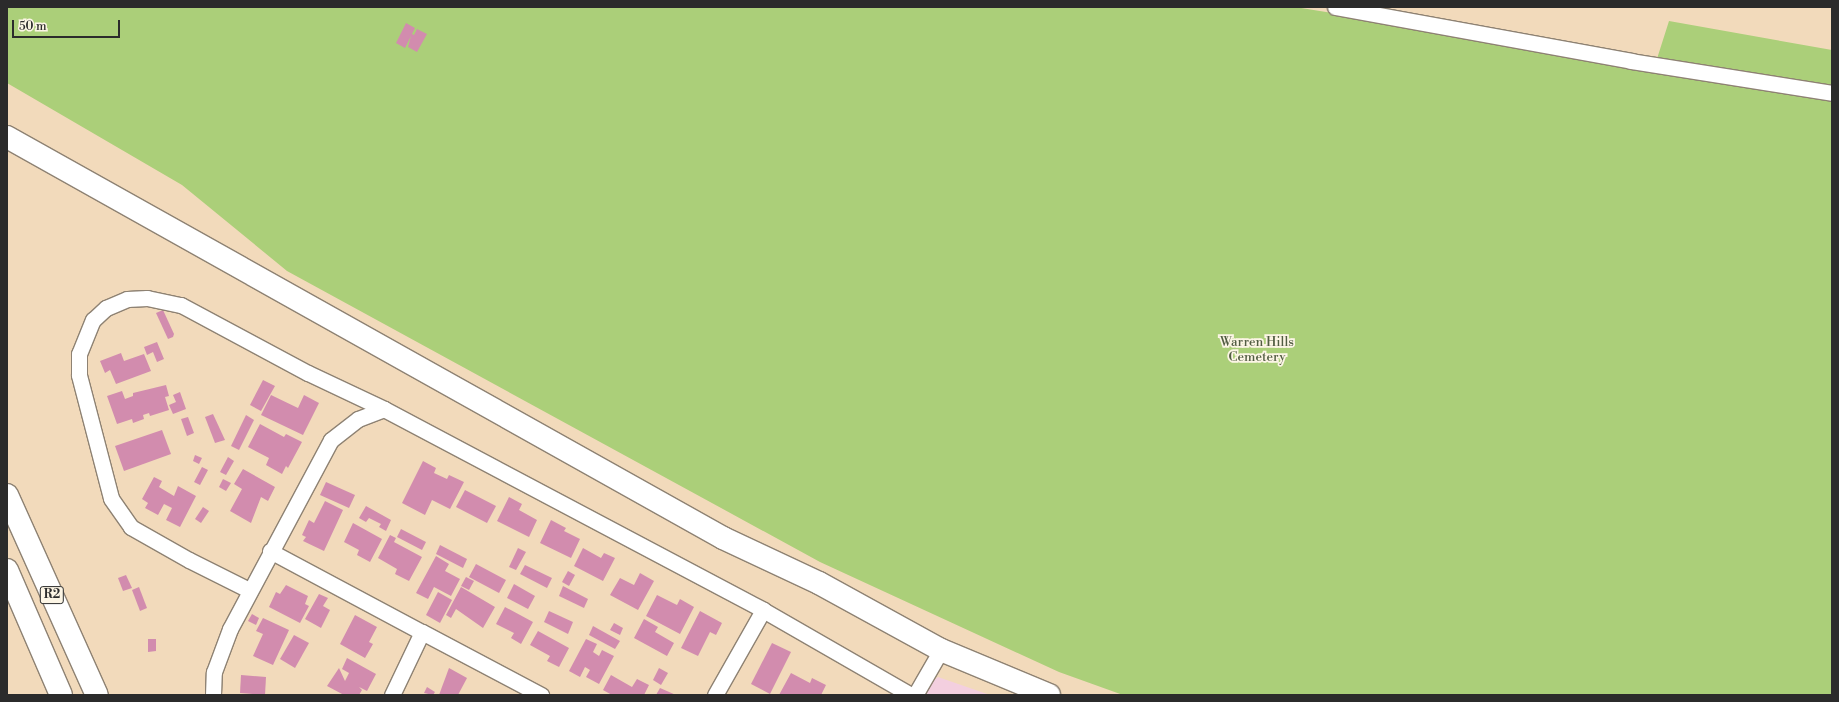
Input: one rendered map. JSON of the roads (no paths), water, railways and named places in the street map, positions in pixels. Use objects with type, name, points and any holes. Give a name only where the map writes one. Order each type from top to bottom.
[{"type":"main road","points":[[7,137],[723,538],[819,583],[941,650],[1049,695]]},
{"type":"main road","name":"R2","points":[[7,495],[97,695]]},
{"type":"main road","name":"R2","points":[[7,570],[61,695]]},
{"type":"street","points":[[1335,7],[1630,61],[1832,94]]},
{"type":"street","points":[[249,590],[136,530],[121,516],[110,498],[78,375],[79,354],[93,320],[106,308],[127,299],[147,298],[182,305],[308,373],[384,409],[763,610],[911,695]]},
{"type":"street","points":[[213,695],[214,672],[230,629],[249,590],[330,440],[358,419],[384,409]]},
{"type":"street","points":[[270,551],[541,695]]},
{"type":"street","points":[[715,695],[763,610]]},
{"type":"street","points":[[392,695],[422,632]]},
{"type":"street","points":[[915,695],[941,650]]},
{"type":"park label","name":"Warren Hills Cemetery","points":[[1257,350]]}]
